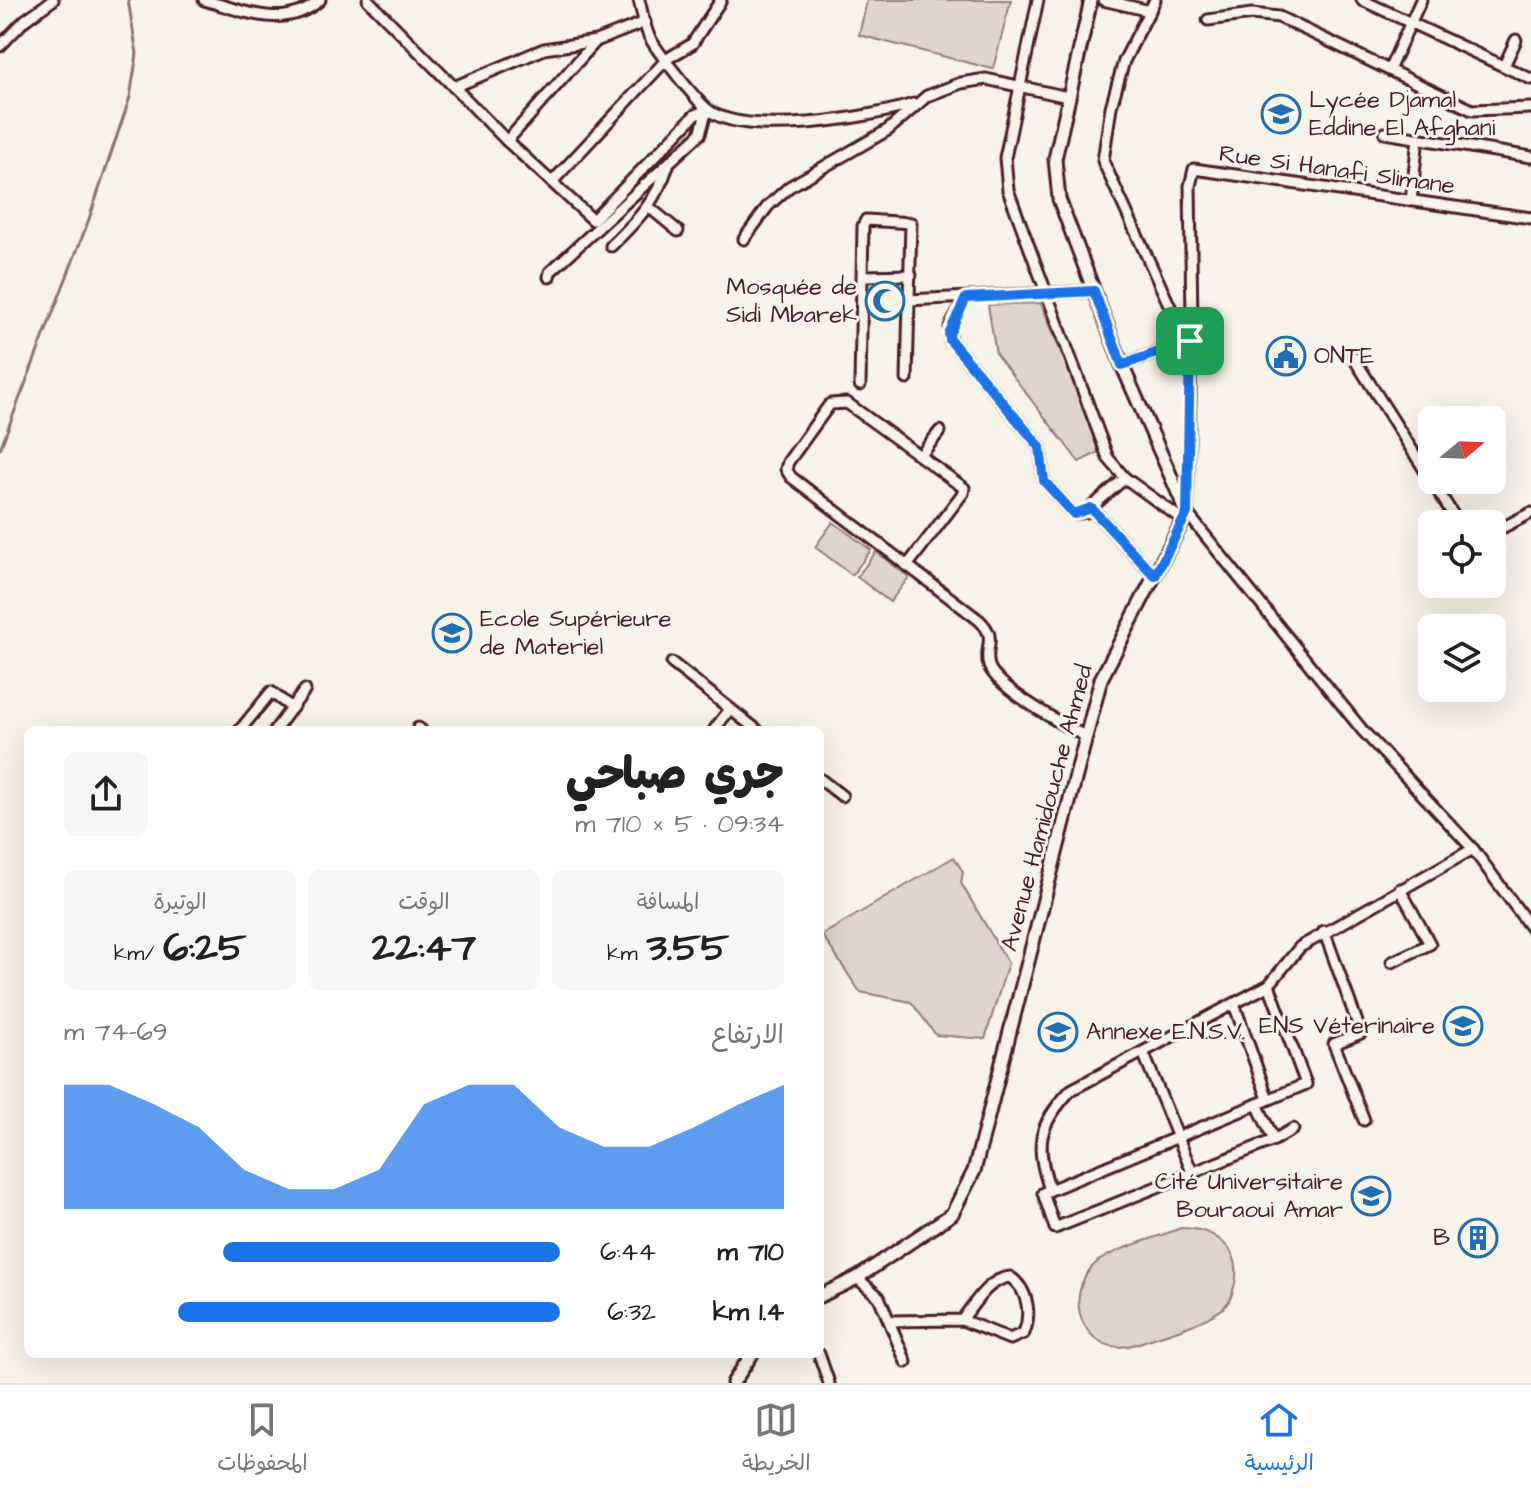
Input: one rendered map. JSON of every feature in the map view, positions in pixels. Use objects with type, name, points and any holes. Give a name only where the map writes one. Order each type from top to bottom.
[{"type":"main road","points":[[1091,0],[1055,159],[1059,199],[1122,365],[1185,516]]},
{"type":"main road","name":"Avenue Hamidouche Ahmed","points":[[824,1294],[857,1278],[952,1214],[974,1171],[1101,679],[1185,516]]},
{"type":"main road","points":[[733,1383],[749,1358]]},
{"type":"street","points":[[0,46],[25,20],[53,0]]},
{"type":"street","points":[[204,0],[224,3],[264,17],[291,17],[307,11],[320,0]]},
{"type":"street","points":[[368,0],[507,141],[593,220],[695,115],[707,110]]},
{"type":"street","points":[[639,0],[649,37],[707,110],[732,120],[782,125],[862,117],[920,101],[961,83],[986,79],[1068,97]]},
{"type":"street","points":[[552,182],[667,59],[692,44],[721,0]]},
{"type":"street","points":[[1038,0],[1017,85],[1005,158],[1008,190],[1108,458],[1125,478],[1185,516],[1363,731],[1473,849],[1531,928]]},
{"type":"street","points":[[1103,0],[1150,11]]},
{"type":"street","points":[[1122,365],[1190,341],[1172,311],[1103,161],[1111,107],[1124,61],[1155,0]]},
{"type":"street","points":[[1362,0],[1531,79]]},
{"type":"street","points":[[1389,70],[1421,0]]},
{"type":"street","points":[[1208,20],[1252,14],[1279,17],[1472,110],[1531,108]]},
{"type":"street","points":[[454,87],[544,49],[596,41],[645,22]]},
{"type":"street","points":[[1504,66],[1516,40]]},
{"type":"street","points":[[507,141],[596,41]]},
{"type":"street","points":[[744,239],[768,206],[789,187],[888,130],[920,101]]},
{"type":"street","points":[[549,277],[550,272],[583,239],[700,134],[707,110]]},
{"type":"street","points":[[1385,133],[1531,157]]},
{"type":"street","points":[[1411,201],[1418,138]]},
{"type":"street","points":[[611,246],[649,207],[669,163]]},
{"type":"street","name":"Rue Si Hanafi Slimane","points":[[1185,516],[1190,186],[1194,169],[1531,218]]},
{"type":"street","points":[[649,207],[678,231]]},
{"type":"street","points":[[860,385],[863,226],[866,220],[911,223],[907,379]]},
{"type":"street","points":[[863,276],[911,275]]},
{"type":"street","points":[[908,300],[1094,291]]},
{"type":"street","points":[[966,298],[950,327],[950,340],[1040,447],[1044,481],[1074,514],[1091,508],[1125,478]]},
{"type":"street","points":[[1353,357],[1450,510]]},
{"type":"street","points":[[907,566],[963,493],[961,483],[860,411],[838,401],[830,404],[788,462],[786,469],[791,477],[988,629],[991,643],[988,659],[996,677],[1058,723],[1085,736]]},
{"type":"street","points":[[921,455],[940,431]]},
{"type":"street","points":[[1091,508],[1155,576]]},
{"type":"street","points":[[1506,526],[1531,513]]},
{"type":"street","points":[[672,663],[752,726]]},
{"type":"street","points":[[278,726],[305,690]]},
{"type":"street","points":[[243,726],[271,692],[292,708]]},
{"type":"street","points":[[717,726],[730,709]]},
{"type":"street","points":[[824,782],[842,796]]},
{"type":"street","points":[[1050,1190],[1039,1157],[1043,1129],[1053,1109],[1071,1090],[1269,985],[1300,947],[1324,931],[1473,849]]},
{"type":"street","points":[[1392,962],[1430,944],[1400,889]]},
{"type":"street","points":[[1324,931],[1361,1033],[1334,1044],[1364,1120]]},
{"type":"street","points":[[1269,985],[1306,1084],[1043,1193],[1055,1228],[1274,1140],[1293,1129]]},
{"type":"street","points":[[1234,1004],[1268,1099]]},
{"type":"street","points":[[1143,1052],[1192,1172]]},
{"type":"street","points":[[1257,1104],[1274,1140]]},
{"type":"street","points":[[890,1321],[962,1320],[1010,1339],[1024,1333],[1029,1317],[1024,1295],[1010,1277],[999,1278],[987,1288],[962,1320]]},
{"type":"street","points":[[857,1278],[879,1297],[906,1362]]},
{"type":"street","points":[[820,1358],[829,1383]]},
{"type":"shaded area","points":[[867,0],[1011,0],[993,69],[859,35]]},
{"type":"shaded area","points":[[1041,303],[1101,451],[1079,462],[996,354],[988,305]]},
{"type":"shaded area","points":[[833,522],[871,550],[852,575],[815,547]]},
{"type":"shaded area","points":[[876,552],[909,577],[890,602],[857,577]]},
{"type":"shaded area","points":[[954,857],[963,872],[961,883],[1008,963],[985,1039],[936,1035],[911,1002],[860,992],[824,934]]},
{"type":"shaded area","points":[[1181,1228],[1214,1236],[1230,1250],[1236,1271],[1234,1288],[1227,1304],[1198,1322],[1136,1344],[1119,1347],[1104,1343],[1092,1335],[1083,1323],[1079,1293],[1085,1277],[1096,1263],[1125,1248]]},
{"type":"waterway","points":[[0,449],[88,222],[130,97],[137,54],[128,0]]},
{"type":"place","name":"Lycée Djamal Eddine El Afghani","points":[[1281,114]]},
{"type":"place","name":"Mosquée de Sidi Mbarek","points":[[885,301]]},
{"type":"place","name":"ONTE","points":[[1286,356]]},
{"type":"place","name":"Ecole Supérieure de Materiel","points":[[452,633]]},
{"type":"place","name":"ENS Véterinaire","points":[[1463,1026]]},
{"type":"place","name":"Annexe E.N.S.V.","points":[[1058,1032]]},
{"type":"place","name":"Cité Universitaire Bouraoui Amar","points":[[1371,1196]]},
{"type":"place","name":"B","points":[[1478,1238]]},
{"type":"route","points":[[1094,291],[1122,365],[1190,341],[1187,513],[1155,576],[1091,508],[1080,515],[1074,514],[1044,481],[1040,470],[1043,458],[1040,447],[950,340],[949,334],[966,298],[1094,291]]}]
